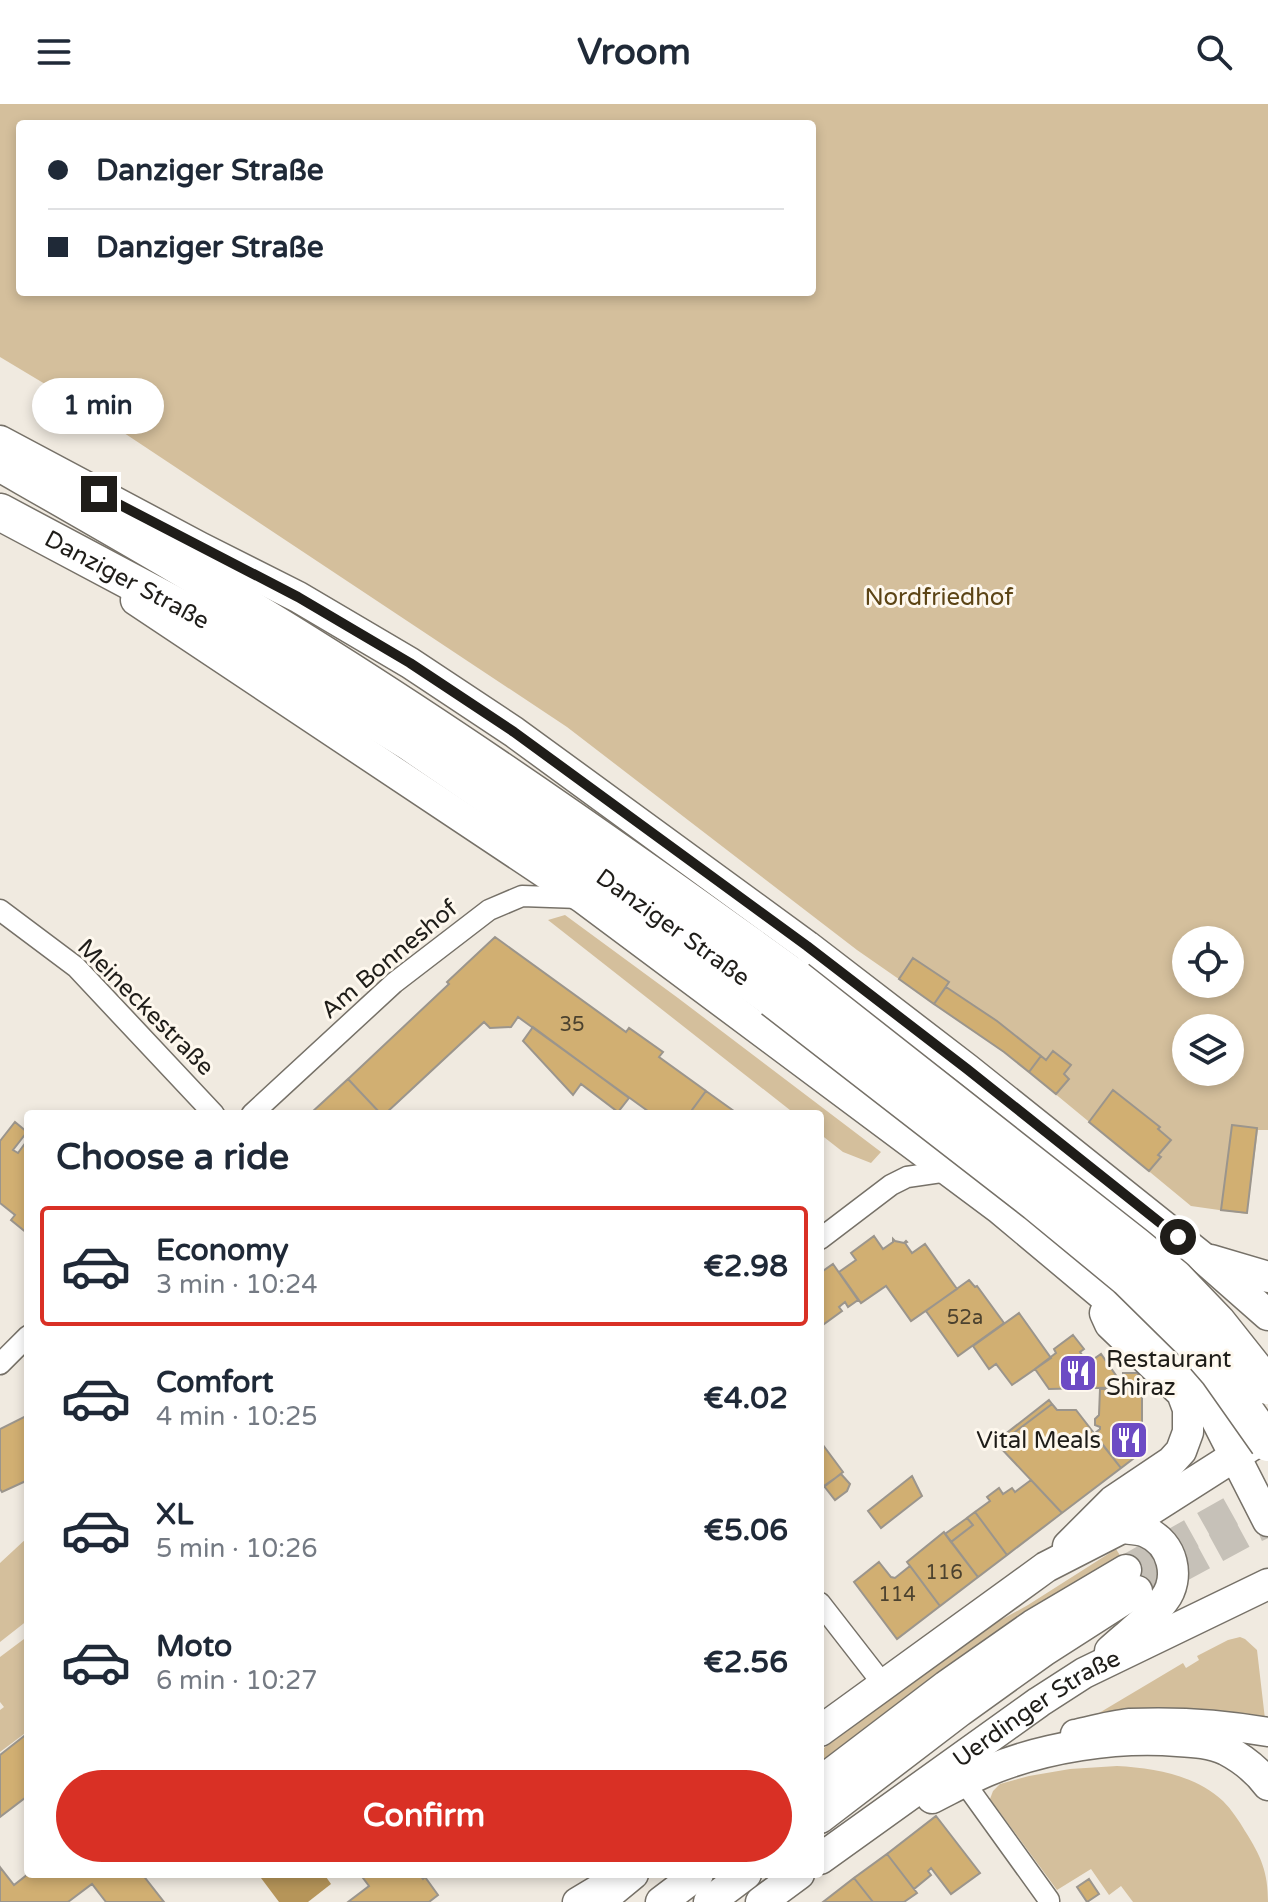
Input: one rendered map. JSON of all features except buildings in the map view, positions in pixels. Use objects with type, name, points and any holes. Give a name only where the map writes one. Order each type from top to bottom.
[{"type":"highway","name":"Danziger Straße","points":[[0,463],[147,547],[328,657],[624,855],[1127,1278],[1218,1372],[1252,1450]]},
{"type":"highway","name":"Danziger Straße","points":[[0,513],[265,653],[409,742],[532,826],[785,989],[1090,1209],[1175,1278],[1218,1323],[1268,1386]]},
{"type":"main road","points":[[0,441],[298,597],[410,663],[514,732],[807,946],[967,1069],[1202,1257],[1268,1315]]},
{"type":"main road","name":"Danziger Straße","points":[[0,513],[583,898],[1000,1209],[1123,1312]]},
{"type":"main road","points":[[1202,1257],[1268,1277]]},
{"type":"main road","points":[[1092,1287],[1154,1319],[1169,1318],[1180,1314],[1196,1291],[1202,1257]]},
{"type":"main road","points":[[1046,1567],[1113,1501],[1171,1462],[1181,1451],[1188,1432],[1188,1409],[1182,1393],[1110,1324],[1092,1287]]},
{"type":"main road","points":[[1123,1312],[1213,1413],[1268,1469]]},
{"type":"main road","points":[[1123,1312],[1268,1419]]},
{"type":"main road","points":[[824,1728],[1046,1567],[1122,1528],[1252,1450],[1268,1435]]},
{"type":"main road","points":[[1252,1450],[1268,1521]]},
{"type":"main road","points":[[1084,1673],[1153,1612],[1165,1599],[1173,1583],[1174,1568],[1162,1544],[1147,1532],[1122,1528]]},
{"type":"main road","points":[[824,1779],[946,1686],[1033,1625],[1132,1581],[824,1815]]},
{"type":"main road","name":"Uerdinger Straße","points":[[824,1856],[1084,1673],[1268,1584]]},
{"type":"main road","points":[[824,1856],[977,1776],[1056,1749],[1108,1741],[1159,1739],[1205,1743],[1225,1750],[1257,1771],[1268,1785]]},
{"type":"main road","points":[[599,1902],[628,1878]]},
{"type":"main road","points":[[661,1902],[693,1878]]},
{"type":"main road","points":[[709,1902],[741,1878]]},
{"type":"main road","points":[[761,1902],[794,1878]]},
{"type":"street","name":"Am Bonneshof","points":[[256,1110],[394,983],[489,910],[522,896],[583,898]]},
{"type":"street","name":"Meineckestraße","points":[[0,910],[76,967],[210,1110]]},
{"type":"street","points":[[824,1236],[891,1185],[907,1177],[948,1171]]},
{"type":"street","points":[[0,1364],[24,1340]]},
{"type":"street","points":[[824,1608],[883,1684]]},
{"type":"street","name":"Uerdinger Straße","points":[[1049,1902],[977,1776],[1063,1736],[1127,1723],[1195,1723],[1268,1732]]},
{"type":"street","points":[[577,1902],[618,1878]]},
{"type":"green space","name":"Nordfriedhof","points":[[0,104],[1268,104],[1268,1130],[1258,1130],[1247,1214],[1191,1206],[1008,1055],[857,950],[567,727],[100,417],[0,357]]},
{"type":"green space","points":[[565,915],[881,1152],[871,1163],[843,1152],[824,1137],[824,1110],[790,1110],[548,920]]},
{"type":"green space","points":[[24,1541],[24,1623],[0,1642],[0,1563]]},
{"type":"green space","points":[[1116,1549],[1121,1557],[890,1710],[824,1760],[824,1748],[981,1631]]},
{"type":"green space","points":[[1240,1637],[1257,1650],[1265,1719],[1152,1710],[1099,1713],[1183,1663],[1186,1668],[1199,1660],[1197,1656]]},
{"type":"green space","points":[[24,1639],[24,1734],[0,1752],[0,1710],[4,1707],[0,1702],[0,1657]]},
{"type":"green space","points":[[1117,1766],[1173,1774],[1200,1785],[1223,1801],[1238,1819],[1259,1857],[1267,1882],[1268,1902],[1133,1902],[1121,1886],[1109,1895],[1091,1869],[1057,1890],[990,1799],[993,1791],[1000,1784],[1029,1776]]},
{"type":"shaded area","points":[[261,1878],[327,1878],[331,1884],[308,1902],[279,1902]]},
{"type":"tunnel","points":[[1126,1570],[1233,1510],[1268,1495]]},
{"type":"tunnel","points":[[1137,1591],[1268,1522]]},
{"type":"place","name":"Restaurant Shiraz","points":[[1078,1373]]},
{"type":"place","name":"Vital Meals","points":[[1129,1440]]},
{"type":"route","points":[[99,494],[298,597],[410,663],[514,732],[807,946],[1178,1237]]}]
